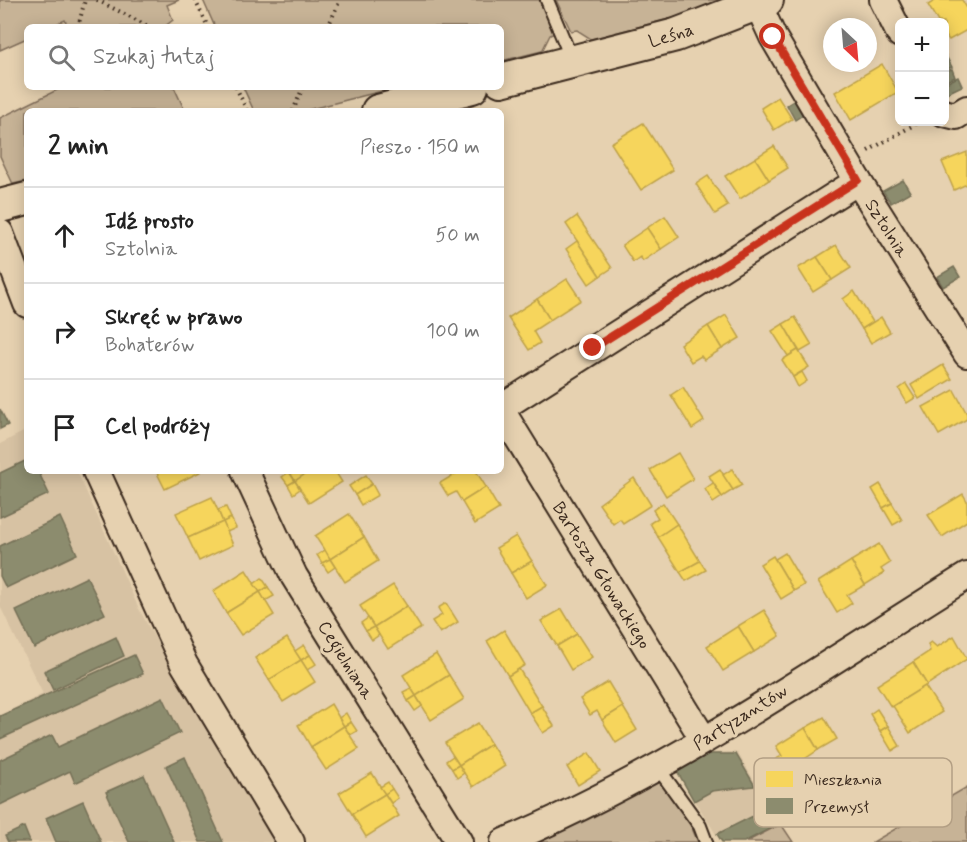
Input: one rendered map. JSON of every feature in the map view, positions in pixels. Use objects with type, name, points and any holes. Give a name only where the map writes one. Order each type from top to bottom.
[{"type":"street","points":[[883,0],[895,24]]},
{"type":"street","name":"Leśna","points":[[504,79],[676,34],[760,2]]},
{"type":"street","name":"Sztolnia","points":[[760,2],[773,37],[853,172],[967,354]]},
{"type":"street","points":[[390,108],[460,90]]},
{"type":"street","points":[[504,407],[853,172]]},
{"type":"street","points":[[0,206],[24,200]]},
{"type":"street","points":[[0,233],[24,296]]},
{"type":"street","name":"Bartosza Głowackiego","points":[[504,414],[704,740]]},
{"type":"street","points":[[97,474],[183,664],[291,842]]},
{"type":"street","name":"Cegielniana","points":[[246,474],[294,576],[459,842]]},
{"type":"street","name":"Partyzantów","points":[[504,842],[575,812],[658,768],[967,576]]},
{"type":"lane","points":[[547,0],[572,62]]},
{"type":"lane","points":[[658,768],[700,826],[706,842]]},
{"type":"path","points":[[79,24],[85,0]]},
{"type":"path","points":[[97,0],[144,24]]},
{"type":"path","points":[[195,0],[207,24]]},
{"type":"path","points":[[329,24],[340,0]]},
{"type":"path","points":[[237,90],[246,108]]},
{"type":"path","points":[[294,108],[302,90]]},
{"type":"path","points":[[853,172],[914,126]]},
{"type":"shaded area","points":[[0,0],[179,0],[167,5],[173,20],[168,24],[67,24],[65,20],[56,24],[24,24],[24,39],[0,50]]},
{"type":"shaded area","points":[[203,0],[540,0],[555,33],[550,35],[542,51],[504,60],[504,24],[214,24]]},
{"type":"shaded area","points":[[556,0],[721,0],[685,15],[591,39],[577,30],[571,31]]},
{"type":"shaded area","points":[[57,90],[175,90],[184,108],[24,108],[24,182],[13,184],[0,156],[0,118]]},
{"type":"shaded area","points":[[244,90],[386,90],[315,108],[253,108]]},
{"type":"shaded area","points":[[24,432],[24,474],[78,474],[139,609],[170,666],[276,842],[0,842],[0,715],[43,694],[0,606],[0,444]]},
{"type":"shaded area","points":[[737,752],[754,780],[754,827],[774,827],[745,842],[721,842],[674,768],[702,753]]},
{"type":"shaded area","points":[[660,781],[690,824],[698,842],[531,842]]},
{"type":"shaded area","points":[[967,787],[967,842],[873,842],[899,827],[952,827],[952,796]]},
{"type":"shaded area","points":[[775,827],[783,827],[793,842],[746,842]]},
{"type":"building: Mieszkania","points":[[936,0],[962,0],[967,8],[967,30],[949,40],[949,18],[936,18],[928,5]]},
{"type":"building: Mieszkania","points":[[882,64],[895,87],[895,94],[851,120],[835,92],[869,72],[877,72],[877,67]]},
{"type":"building: Mieszkania","points":[[778,97],[792,119],[774,130],[761,108]]},
{"type":"building: Mieszkania","points":[[643,123],[673,170],[641,190],[611,143]]},
{"type":"building: Mieszkania","points":[[774,146],[788,168],[769,180],[755,158]]},
{"type":"building: Mieszkania","points":[[967,152],[967,184],[954,190],[942,162]]},
{"type":"building: Mieszkania","points":[[755,158],[769,180],[740,199],[725,176]]},
{"type":"building: Mieszkania","points":[[708,176],[728,206],[715,214],[696,184]]},
{"type":"building: Mieszkania","points":[[577,216],[612,268],[600,276],[566,224]]},
{"type":"building: Mieszkania","points":[[665,216],[679,237],[661,249],[647,228]]},
{"type":"building: Mieszkania","points":[[647,228],[661,249],[643,261],[640,257],[633,262],[622,245]]},
{"type":"building: Mieszkania","points":[[577,241],[600,276],[589,284],[566,249]]},
{"type":"building: Mieszkania","points":[[836,245],[851,268],[832,280],[817,257]]},
{"type":"building: Mieszkania","points":[[817,257],[832,280],[813,292],[798,268]]},
{"type":"building: Mieszkania","points":[[567,279],[581,300],[550,320],[537,299]]},
{"type":"building: Mieszkania","points":[[854,291],[873,322],[862,329],[843,299]]},
{"type":"building: Mieszkania","points":[[537,299],[550,320],[533,331],[540,343],[529,350],[508,318]]},
{"type":"building: Mieszkania","points":[[726,315],[740,338],[722,349],[708,326]]},
{"type":"building: Mieszkania","points":[[795,317],[812,345],[800,352],[783,324]]},
{"type":"building: Mieszkania","points":[[881,317],[890,332],[871,343],[862,329]]},
{"type":"building: Mieszkania","points":[[783,324],[798,350],[788,356],[772,331]]},
{"type":"building: Mieszkania","points":[[708,326],[722,349],[704,360],[701,356],[691,362],[680,344]]},
{"type":"building: Mieszkania","points":[[798,350],[809,367],[793,377],[782,360]]},
{"type":"building: Mieszkania","points":[[943,365],[952,379],[919,399],[911,385]]},
{"type":"building: Mieszkania","points":[[802,372],[807,381],[798,387],[793,377]]},
{"type":"building: Mieszkania","points":[[906,384],[915,398],[907,403],[899,389]]},
{"type":"building: Mieszkania","points":[[683,387],[704,421],[692,429],[671,395]]},
{"type":"building: Mieszkania","points":[[954,390],[967,414],[967,419],[939,435],[923,407]]},
{"type":"building: Mieszkania","points":[[678,453],[693,479],[666,496],[650,470]]},
{"type":"building: Mieszkania","points":[[720,469],[733,490],[722,497],[709,476]]},
{"type":"building: Mieszkania","points":[[732,469],[742,485],[733,490],[723,475]]},
{"type":"building: Mieszkania","points":[[158,474],[196,474],[165,489]]},
{"type":"building: Mieszkania","points":[[290,474],[295,481],[288,485],[282,477]]},
{"type":"building: Mieszkania","points":[[291,474],[306,474],[295,481]]},
{"type":"building: Mieszkania","points":[[306,474],[337,474],[342,482],[309,503],[295,481]]},
{"type":"building: Mieszkania","points":[[455,474],[478,474],[486,487],[462,502],[456,492],[448,496],[440,483]]},
{"type":"building: Mieszkania","points":[[366,475],[372,484],[355,495],[349,486]]},
{"type":"building: Mieszkania","points":[[634,478],[651,505],[623,523],[620,519],[613,524],[599,504]]},
{"type":"building: Mieszkania","points":[[295,481],[300,489],[293,494],[288,485]]},
{"type":"building: Mieszkania","points":[[713,483],[722,497],[713,503],[705,489]]},
{"type":"building: Mieszkania","points":[[372,484],[378,495],[361,505],[355,495]]},
{"type":"building: Mieszkania","points":[[880,484],[892,503],[883,508],[872,489]]},
{"type":"building: Mieszkania","points":[[486,487],[499,509],[475,524],[462,502]]},
{"type":"building: Mieszkania","points":[[963,494],[967,501],[967,521],[942,537],[928,515]]},
{"type":"building: Mieszkania","points":[[212,497],[223,522],[188,538],[176,513]]},
{"type":"building: Mieszkania","points":[[663,503],[677,524],[658,537],[650,523],[658,518],[653,510]]},
{"type":"building: Mieszkania","points":[[892,503],[902,520],[893,525],[883,508]]},
{"type":"building: Mieszkania","points":[[226,507],[231,518],[223,522],[218,510]]},
{"type":"building: Mieszkania","points":[[349,514],[364,537],[330,559],[315,536]]},
{"type":"building: Mieszkania","points":[[231,518],[236,528],[227,532],[223,522]]},
{"type":"building: Mieszkania","points":[[223,522],[233,545],[199,561],[188,538]]},
{"type":"building: Mieszkania","points":[[677,524],[700,561],[680,572],[658,537]]},
{"type":"building: Mieszkania","points":[[516,536],[532,561],[511,573],[496,548]]},
{"type":"building: Mieszkania","points":[[364,537],[378,561],[345,582],[330,559]]},
{"type":"building: Mieszkania","points":[[879,544],[890,563],[881,569],[884,573],[865,585],[851,561]]},
{"type":"building: Mieszkania","points":[[325,550],[330,559],[322,563],[317,555]]},
{"type":"building: Mieszkania","points":[[785,553],[804,585],[794,591],[775,559]]},
{"type":"building: Mieszkania","points":[[773,556],[794,591],[781,599],[760,564]]},
{"type":"building: Mieszkania","points":[[330,559],[335,567],[328,572],[322,563]]},
{"type":"building: Mieszkania","points":[[532,561],[547,585],[526,598],[511,573]]},
{"type":"building: Mieszkania","points":[[700,561],[706,570],[686,581],[680,572]]},
{"type":"building: Mieszkania","points":[[851,561],[865,585],[847,595],[852,603],[837,613],[818,582]]},
{"type":"building: Mieszkania","points":[[246,570],[260,592],[226,613],[213,591]]},
{"type":"building: Mieszkania","points":[[262,578],[268,587],[260,592],[254,584]]},
{"type":"building: Mieszkania","points":[[393,585],[407,606],[374,627],[360,606]]},
{"type":"building: Mieszkania","points":[[268,587],[274,596],[265,601],[260,592]]},
{"type":"building: Mieszkania","points":[[260,592],[274,615],[241,635],[226,613]]},
{"type":"building: Mieszkania","points":[[446,603],[458,622],[440,633],[432,621],[442,615],[438,608]]},
{"type":"building: Mieszkania","points":[[407,606],[421,628],[388,649],[374,627]]},
{"type":"building: Mieszkania","points":[[562,609],[577,634],[557,646],[541,621]]},
{"type":"building: Mieszkania","points":[[764,610],[780,636],[754,652],[738,626]]},
{"type":"building: Mieszkania","points":[[368,618],[374,627],[366,631],[361,623]]},
{"type":"building: Mieszkania","points":[[738,626],[754,652],[723,671],[707,646]]},
{"type":"building: Mieszkania","points":[[374,627],[379,635],[372,640],[366,631]]},
{"type":"building: Mieszkania","points":[[504,630],[525,665],[508,676],[487,641]]},
{"type":"building: Mieszkania","points":[[577,634],[592,657],[571,670],[557,646]]},
{"type":"building: Mieszkania","points":[[954,636],[967,659],[927,685],[913,662],[930,651],[928,644],[931,642],[937,647]]},
{"type":"building: Mieszkania","points":[[287,638],[301,660],[269,680],[255,658]]},
{"type":"building: Mieszkania","points":[[304,645],[310,655],[301,660],[295,651]]},
{"type":"building: Mieszkania","points":[[436,654],[449,675],[416,696],[403,675]]},
{"type":"building: Mieszkania","points":[[310,655],[316,664],[307,670],[301,660]]},
{"type":"building: Mieszkania","points":[[301,660],[315,682],[283,702],[269,680]]},
{"type":"building: Mieszkania","points":[[913,662],[927,685],[891,707],[877,685]]},
{"type":"building: Mieszkania","points":[[519,669],[542,706],[530,713],[508,676]]},
{"type":"building: Mieszkania","points":[[449,675],[464,699],[431,720],[416,696]]},
{"type":"building: Mieszkania","points":[[608,682],[623,707],[602,720],[597,711],[590,715],[580,699]]},
{"type":"building: Mieszkania","points":[[925,686],[942,712],[910,733],[893,706]]},
{"type":"building: Mieszkania","points":[[411,688],[416,696],[408,701],[403,692]]},
{"type":"building: Mieszkania","points":[[416,696],[422,706],[415,711],[408,701]]},
{"type":"building: Mieszkania","points":[[331,704],[344,726],[311,747],[298,725]]},
{"type":"building: Mieszkania","points":[[542,706],[554,726],[543,733],[530,713]]},
{"type":"building: Mieszkania","points":[[623,707],[637,730],[616,743],[602,720]]},
{"type":"building: Mieszkania","points":[[877,709],[888,726],[880,731],[870,714]]},
{"type":"building: Mieszkania","points":[[346,713],[351,722],[344,726],[339,718]]},
{"type":"building: Mieszkania","points":[[824,717],[837,739],[818,750],[805,728]]},
{"type":"building: Mieszkania","points":[[351,722],[357,731],[350,735],[344,726]]},
{"type":"building: Mieszkania","points":[[478,723],[491,744],[459,765],[445,743]]},
{"type":"building: Mieszkania","points":[[344,726],[359,749],[326,770],[311,747]]},
{"type":"building: Mieszkania","points":[[888,726],[900,746],[892,751],[880,731]]},
{"type":"building: Mieszkania","points":[[805,728],[818,750],[806,758],[778,758],[782,756],[776,746]]},
{"type":"building: Mieszkania","points":[[491,744],[505,766],[473,787],[459,765]]},
{"type":"building: Mieszkania","points":[[589,753],[600,771],[578,785],[567,767]]},
{"type":"building: Mieszkania","points":[[453,756],[459,765],[452,769],[446,761]]},
{"type":"building: Mieszkania","points":[[459,765],[464,773],[457,778],[452,769]]},
{"type":"building: Mieszkania","points":[[372,773],[385,794],[352,814],[339,793]]},
{"type":"building: Mieszkania","points":[[388,782],[392,789],[385,794],[380,787]]},
{"type":"building: Mieszkania","points":[[392,789],[398,798],[391,803],[385,794]]},
{"type":"building: Mieszkania","points":[[385,794],[399,816],[366,837],[352,814]]},
{"type":"building: Przemysł","points":[[952,69],[955,77],[949,80],[949,72]]},
{"type":"building: Przemysł","points":[[958,77],[962,86],[949,92],[949,82]]},
{"type":"building: Przemysł","points":[[795,100],[804,114],[795,120],[787,105]]},
{"type":"building: Przemysł","points":[[903,180],[910,192],[891,203],[883,191]]},
{"type":"building: Przemysł","points":[[954,267],[960,277],[943,287],[937,277]]},
{"type":"building: Przemysł","points":[[0,409],[8,425],[0,429]]},
{"type":"building: Przemysł","points":[[24,461],[24,474],[39,474],[49,494],[0,517],[0,473]]},
{"type":"building: Przemysł","points":[[60,517],[77,554],[6,588],[0,576],[0,546]]},
{"type":"building: Przemysł","points":[[87,577],[105,614],[34,648],[16,611]]},
{"type":"building: Przemysł","points":[[116,637],[124,656],[53,690],[44,671]]},
{"type":"building: Przemysł","points":[[134,655],[143,674],[0,739],[0,716]]},
{"type":"building: Przemysł","points":[[163,697],[180,733],[75,783],[70,771],[0,805],[0,760],[52,735],[58,747]]},
{"type":"building: Przemysł","points":[[702,754],[736,754],[754,786],[712,791],[694,801],[676,769]]},
{"type":"building: Przemysł","points":[[185,757],[223,842],[200,842],[166,766]]},
{"type":"building: Przemysł","points":[[144,775],[174,842],[129,842],[106,792]]},
{"type":"building: Przemysł","points":[[83,801],[101,842],[56,842],[46,818]]},
{"type":"building: Przemysł","points":[[754,816],[754,827],[773,827],[744,842],[722,842],[717,834]]},
{"type":"building: Przemysł","points":[[24,827],[30,842],[8,842],[5,836]]},
{"type":"route","points":[[593,348],[858,180],[773,37]]}]
